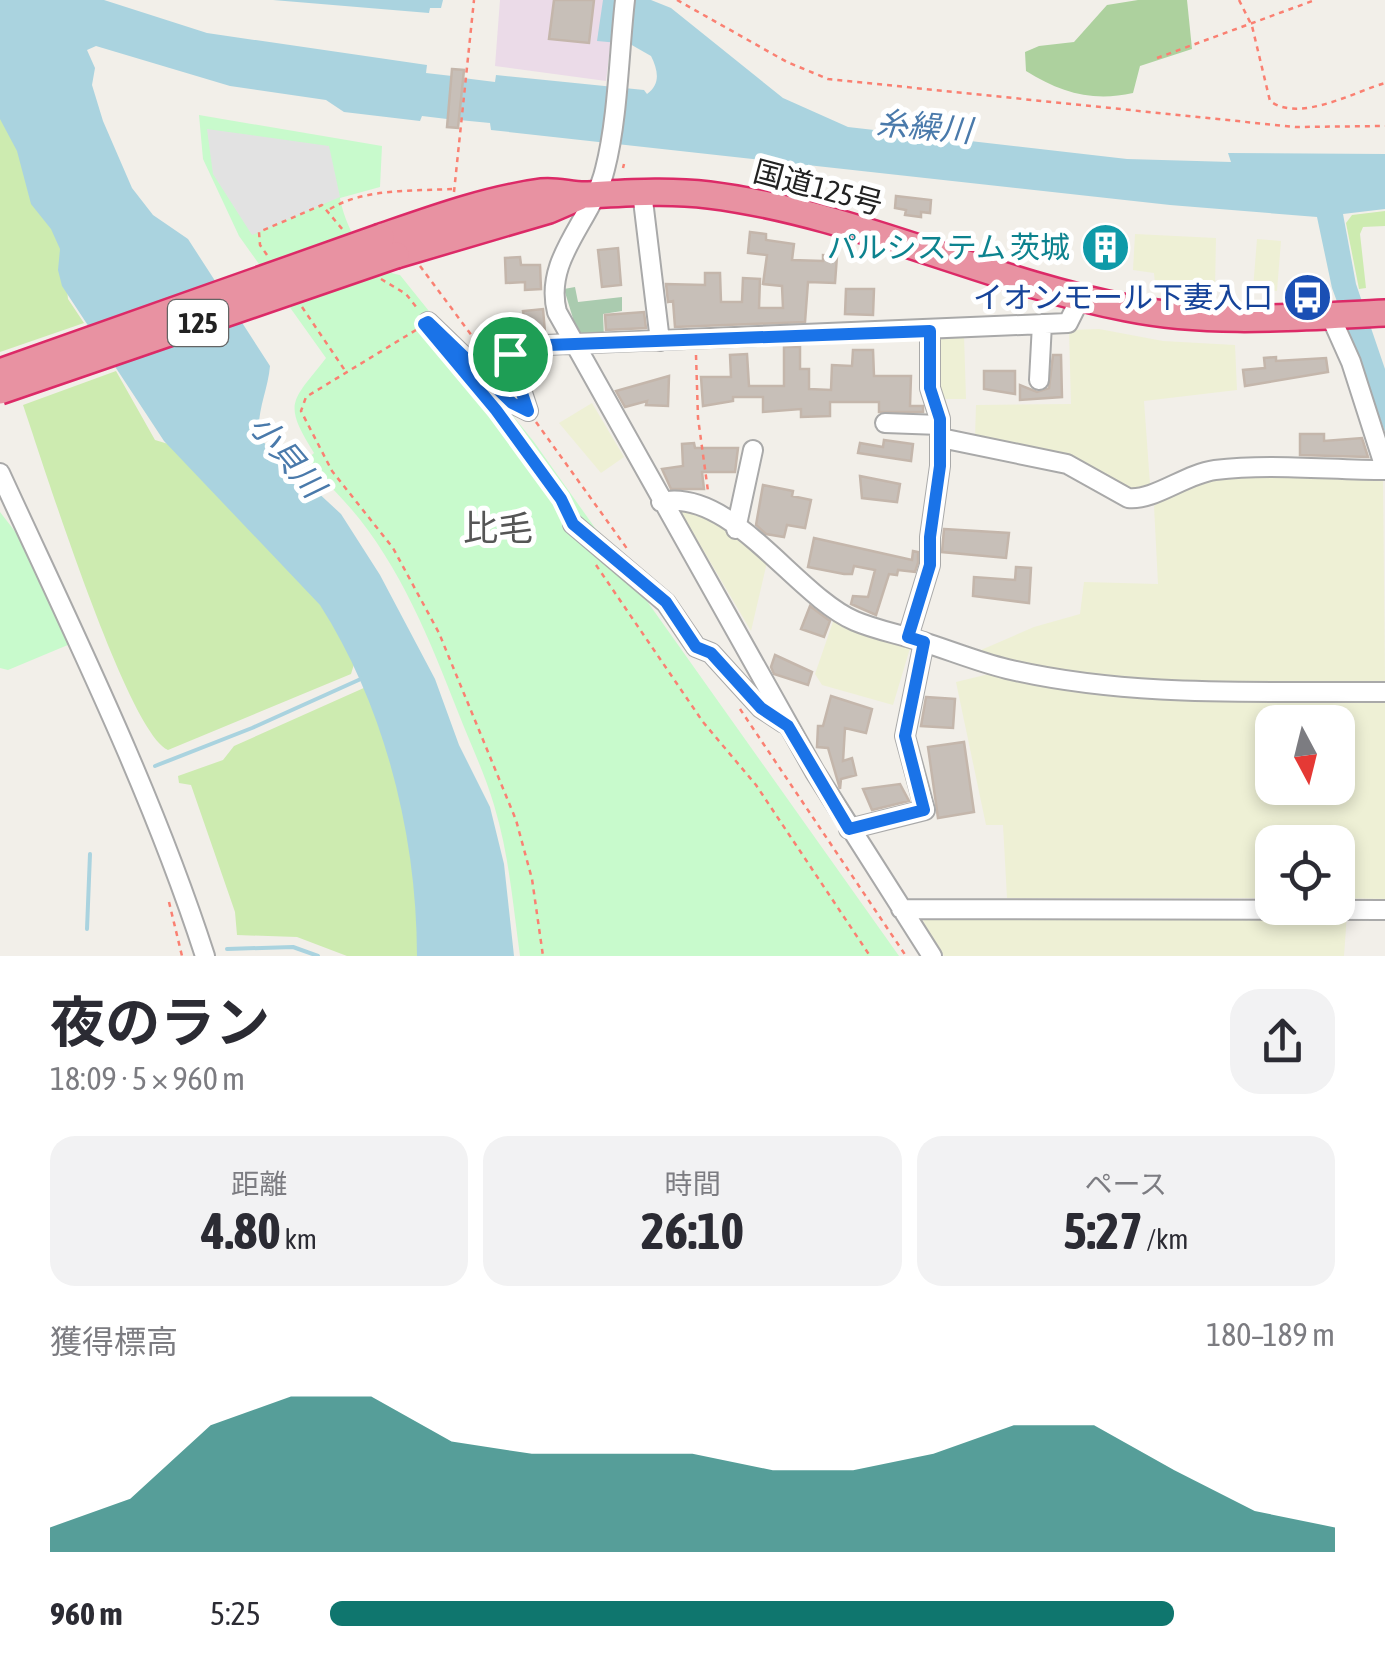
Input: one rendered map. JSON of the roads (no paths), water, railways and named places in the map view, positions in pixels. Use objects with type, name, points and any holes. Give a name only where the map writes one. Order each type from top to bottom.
[{"type":"highway","name":"国道125号","points":[[0,372],[590,195],[642,192],[709,195],[811,216],[1080,298],[1178,316],[1380,313]]},
{"type":"highway","name":"国道125号","points":[[0,391],[398,251]]},
{"type":"street","points":[[625,0],[616,74],[618,165],[590,195],[559,260],[552,286],[557,312],[788,726],[932,956]]},
{"type":"street","points":[[642,192],[660,341]]},
{"type":"street","points":[[428,322],[512,403],[528,411],[524,391],[513,370],[512,350],[521,346],[1071,322],[1080,298]]},
{"type":"street","points":[[885,423],[940,431],[1066,464],[1128,498],[1138,499],[1191,474],[1219,469],[1385,469],[1333,315]]},
{"type":"street","points":[[1040,380],[1042,324]]},
{"type":"street","points":[[849,829],[924,810],[905,736],[916,640],[930,565],[940,431],[930,388],[930,331]]},
{"type":"street","points":[[736,529],[753,450]]},
{"type":"street","points":[[0,473],[95,676],[159,828],[205,956]]},
{"type":"street","points":[[0,498],[21,520]]},
{"type":"street","points":[[660,502],[675,499],[712,512],[784,563],[807,590],[857,622],[1007,669],[1169,691],[1385,692]]},
{"type":"street","points":[[573,524],[666,602],[696,647],[711,653],[761,708],[788,726]]},
{"type":"street","points":[[901,910],[1385,910]]},
{"type":"water","points":[[0,0],[104,0],[207,33],[427,65],[426,73],[452,76],[447,119],[422,116],[420,121],[344,112],[326,100],[230,86],[96,46],[87,50],[95,68],[92,85],[103,121],[132,188],[153,215],[188,239],[270,366],[259,421],[260,439],[341,514],[380,575],[435,679],[459,745],[490,807],[504,864],[514,956],[417,956],[411,865],[403,819],[393,774],[363,686],[320,605],[164,441],[62,286],[58,270],[60,249],[51,229],[31,204],[17,151],[0,119]]},
{"type":"water","points":[[273,0],[443,0],[441,8],[430,8],[429,13]]},
{"type":"water","points":[[603,0],[651,0],[671,8],[783,98],[848,127],[1127,159],[1231,162],[1228,153],[1385,154],[1385,209],[1343,214],[1356,284],[1385,369],[1385,432],[1332,288],[1317,217],[1170,205],[491,130],[490,123],[459,120],[463,78],[495,82],[496,75],[644,90],[647,94],[655,86],[657,76],[651,56],[630,44],[597,41]]},
{"type":"waterway","points":[[155,766],[363,678]]},
{"type":"waterway","points":[[87,929],[90,854]]},
{"type":"waterway","points":[[227,949],[293,947],[318,956]]},
{"type":"place","name":"パルシステム 茨城","points":[[1105,248]]},
{"type":"place","name":"イオンモール下妻入口","points":[[1308,298]]},
{"type":"district","name":"比毛","points":[[498,528]]},
{"type":"water label","name":"糸繰川","points":[[924,127]]},
{"type":"water label","name":"小貝川","points":[[287,456]]}]
